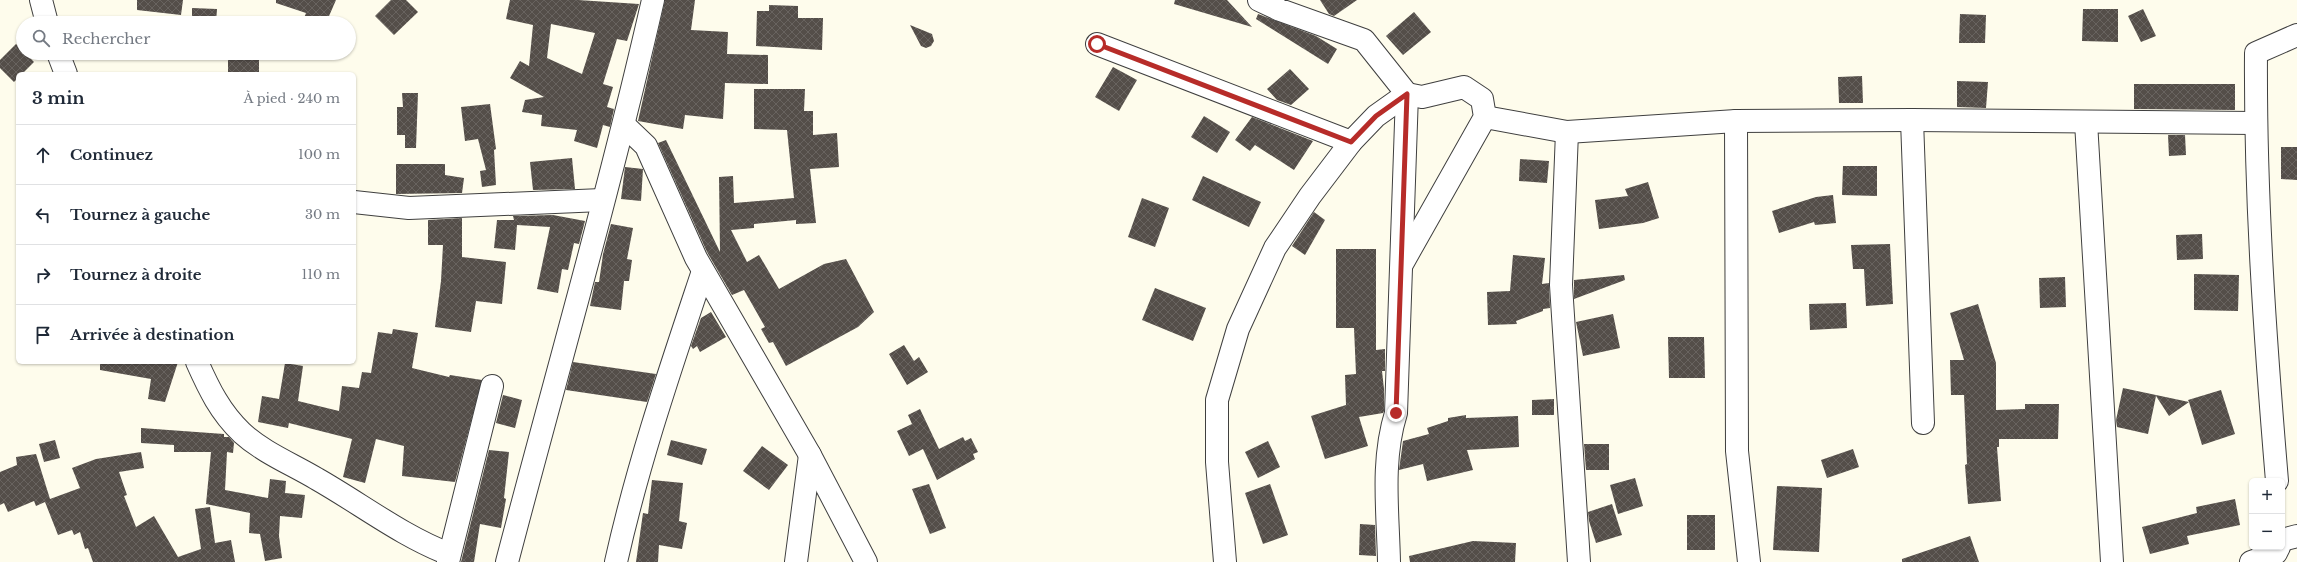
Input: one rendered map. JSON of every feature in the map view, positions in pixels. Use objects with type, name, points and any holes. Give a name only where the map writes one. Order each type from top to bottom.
[{"type":"street","points":[[41,0],[45,16]]},
{"type":"street","points":[[507,562],[602,200],[624,125],[653,0]]},
{"type":"street","points":[[1259,0],[1280,10],[1364,40],[1407,94],[1422,97],[1464,87],[1482,99],[1485,118],[1402,264]]},
{"type":"street","points":[[2277,478],[2265,335],[2255,123],[2256,53],[2297,35]]},
{"type":"street","points":[[1097,44],[1351,142]]},
{"type":"street","points":[[61,60],[65,72]]},
{"type":"street","points":[[1225,562],[1217,462],[1217,400],[1238,329],[1275,248],[1310,196],[1351,142],[1376,116],[1407,94]]},
{"type":"street","points":[[1389,562],[1386,473],[1390,433],[1396,413],[1407,94]]},
{"type":"street","points":[[1485,118],[1567,132],[1736,121],[1912,120],[2255,123]]},
{"type":"street","points":[[1912,120],[1923,423]]},
{"type":"street","points":[[1736,121],[1737,451],[1749,562]]},
{"type":"street","points":[[2086,122],[2112,562]]},
{"type":"street","points":[[624,125],[646,146],[703,271],[810,456],[866,562]]},
{"type":"street","points":[[1567,132],[1562,285],[1579,562]]},
{"type":"street","points":[[356,202],[409,208],[602,200]]},
{"type":"street","points":[[616,562],[637,480],[703,271]]},
{"type":"street","points":[[198,364],[214,402],[241,432],[258,447],[318,479],[422,544],[449,558],[492,386]]},
{"type":"street","points":[[796,562],[810,456]]},
{"type":"street","points":[[2251,562],[2279,551],[2297,536]]},
{"type":"building","points":[[137,0],[183,0],[181,15],[137,10]]},
{"type":"building","points":[[276,0],[336,0],[329,16],[305,16],[306,13],[276,3]]},
{"type":"building","points":[[391,0],[406,0],[418,12],[394,35],[375,16]]},
{"type":"building","points":[[510,0],[578,0],[639,4],[627,41],[617,39],[603,84],[613,87],[607,107],[614,109],[610,127],[603,125],[597,148],[574,141],[577,130],[541,126],[542,115],[522,112],[525,100],[544,97],[510,78],[520,61],[529,66],[533,25],[506,19]],"holes":[[[551,24],[595,33],[582,74],[547,58]]]},
{"type":"building","points":[[665,0],[695,0],[691,30],[728,32],[727,54],[768,55],[768,84],[725,83],[723,119],[685,115],[683,129],[638,121]]},
{"type":"building","points":[[1175,0],[1227,0],[1252,27],[1174,4]]},
{"type":"building","points":[[1320,0],[1357,0],[1334,16],[1329,14]]},
{"type":"building","points":[[769,5],[798,6],[798,18],[823,18],[822,50],[756,46],[757,11],[769,11]]},
{"type":"building","points":[[192,8],[217,9],[216,16],[192,16]]},
{"type":"building","points":[[2083,9],[2118,9],[2118,42],[2082,41]]},
{"type":"building","points":[[2143,9],[2156,36],[2141,42],[2128,16]]},
{"type":"building","points":[[1414,12],[1431,32],[1403,55],[1386,36]]},
{"type":"building","points":[[1258,14],[1316,36],[1337,49],[1328,64],[1256,19]]},
{"type":"building","points":[[1960,14],[1986,15],[1985,43],[1959,43]]},
{"type":"building","points":[[910,25],[932,34],[934,41],[931,46],[926,48],[921,46]]},
{"type":"building","points":[[16,44],[16,60],[32,60],[34,62],[24,72],[16,72],[16,80],[14,82],[0,68],[0,60]]},
{"type":"building","points":[[228,60],[259,60],[259,72],[228,72]]},
{"type":"building","points":[[1113,67],[1137,80],[1119,111],[1095,97]]},
{"type":"building","points":[[1290,69],[1309,89],[1291,105],[1277,100],[1267,89]]},
{"type":"building","points":[[1862,76],[1863,103],[1839,103],[1838,77]]},
{"type":"building","points":[[1957,81],[1988,82],[1986,108],[1957,107]]},
{"type":"building","points":[[2134,84],[2235,84],[2235,110],[2134,109]]},
{"type":"building","points":[[754,89],[805,89],[804,111],[813,111],[813,135],[837,133],[839,167],[810,169],[816,223],[796,224],[796,220],[754,224],[754,228],[731,230],[747,262],[759,255],[779,289],[824,264],[846,259],[874,312],[858,327],[786,366],[773,342],[769,343],[761,329],[765,327],[744,290],[732,295],[707,252],[658,143],[666,140],[720,252],[719,177],[733,176],[734,203],[794,198],[787,130],[754,129]]},
{"type":"building","points":[[402,93],[418,93],[416,148],[405,148],[405,135],[397,135],[397,107],[403,107]]},
{"type":"building","points":[[490,104],[496,149],[494,150],[496,185],[482,187],[480,171],[486,170],[478,139],[465,141],[461,107]]},
{"type":"building","points":[[1204,116],[1230,132],[1217,153],[1191,137]]},
{"type":"building","points":[[1252,117],[1313,141],[1294,170],[1255,145],[1250,151],[1235,140]]},
{"type":"building","points":[[2168,135],[2185,135],[2186,155],[2169,156]]},
{"type":"building","points":[[2281,147],[2297,147],[2297,180],[2281,179]]},
{"type":"building","points":[[572,158],[575,189],[533,190],[530,162]]},
{"type":"building","points":[[1520,159],[1549,161],[1547,183],[1519,181]]},
{"type":"building","points":[[396,164],[445,164],[445,175],[464,178],[462,193],[396,194]]},
{"type":"building","points":[[1843,166],[1877,166],[1877,196],[1842,195]]},
{"type":"building","points":[[625,167],[643,169],[641,201],[621,199]]},
{"type":"building","points":[[1203,176],[1261,202],[1249,227],[1192,200]]},
{"type":"building","points":[[1648,182],[1659,218],[1643,223],[1599,229],[1595,200],[1628,196],[1625,189]]},
{"type":"building","points":[[1833,195],[1836,223],[1815,225],[1814,222],[1779,233],[1772,211],[1816,197]]},
{"type":"building","points":[[1142,198],[1169,208],[1155,247],[1128,237]]},
{"type":"building","points":[[1314,212],[1325,220],[1305,255],[1292,246]]},
{"type":"building","points":[[553,215],[585,221],[579,244],[574,243],[568,270],[562,269],[558,293],[537,289],[550,227],[517,225],[515,250],[494,248],[497,220],[514,220],[513,216]]},
{"type":"building","points":[[462,218],[462,257],[506,262],[502,304],[476,301],[471,332],[435,327],[441,281],[443,245],[428,245],[428,220]]},
{"type":"building","points":[[611,224],[633,228],[627,259],[632,260],[629,281],[624,281],[621,310],[590,306],[595,282],[599,282],[603,254]]},
{"type":"building","points":[[2202,234],[2203,259],[2177,260],[2176,235]]},
{"type":"building","points":[[1890,244],[1893,304],[1866,306],[1864,269],[1853,269],[1851,245]]},
{"type":"building","points":[[1336,249],[1376,249],[1376,350],[1385,349],[1385,371],[1382,371],[1384,411],[1383,413],[1359,417],[1368,446],[1325,459],[1311,416],[1346,405],[1345,375],[1356,374],[1354,328],[1336,328]]},
{"type":"building","points":[[1513,255],[1545,258],[1542,284],[1549,283],[1550,308],[1543,309],[1543,311],[1516,321],[1517,324],[1488,325],[1487,292],[1510,291]]},
{"type":"building","points":[[2194,274],[2239,275],[2238,311],[2194,310]]},
{"type":"building","points":[[1624,275],[1625,280],[1574,299],[1574,280]]},
{"type":"building","points":[[2065,277],[2066,307],[2040,308],[2039,278]]},
{"type":"building","points":[[1155,288],[1206,308],[1193,341],[1142,320]]},
{"type":"building","points":[[1846,303],[1847,328],[1810,330],[1809,304]]},
{"type":"building","points":[[1978,304],[1996,363],[1996,410],[2025,409],[2025,404],[2059,404],[2058,439],[1999,439],[1999,447],[1997,447],[2001,501],[1968,504],[1965,465],[1967,464],[1964,395],[1951,395],[1950,360],[1964,360],[1950,313]]},
{"type":"building","points":[[711,312],[726,337],[700,352],[697,346],[693,349],[691,346],[701,318]]},
{"type":"building","points":[[1613,314],[1620,348],[1583,356],[1576,322]]},
{"type":"building","points":[[393,329],[418,333],[412,368],[449,377],[450,375],[482,380],[455,482],[402,476],[404,446],[376,439],[365,483],[343,477],[352,439],[289,423],[288,428],[258,422],[262,396],[279,399],[285,364],[303,366],[298,401],[339,411],[342,386],[359,388],[362,372],[371,373],[378,332],[392,334]]},
{"type":"building","points":[[1668,337],[1704,337],[1705,378],[1669,378]]},
{"type":"building","points":[[904,345],[914,361],[919,357],[928,372],[907,385],[889,354]]},
{"type":"building","points":[[573,362],[656,374],[647,402],[566,390]]},
{"type":"building","points":[[100,364],[177,364],[165,402],[148,399],[151,379],[100,370]]},
{"type":"building","points":[[2123,388],[2189,402],[2169,416],[2156,396],[2148,434],[2117,427],[2116,420]]},
{"type":"building","points":[[2221,390],[2235,434],[2202,445],[2188,400]]},
{"type":"building","points":[[503,395],[522,400],[515,428],[496,423]]},
{"type":"building","points":[[1554,399],[1554,415],[1532,415],[1532,400]]},
{"type":"building","points":[[920,409],[939,449],[963,437],[965,441],[971,438],[978,452],[973,454],[975,459],[937,480],[923,449],[909,456],[897,431],[912,424],[908,415]]},
{"type":"building","points":[[1466,415],[1466,418],[1518,416],[1519,447],[1467,450],[1473,470],[1427,481],[1423,464],[1399,470],[1403,441],[1429,434],[1427,428],[1448,421],[1448,418]]},
{"type":"building","points":[[141,428],[224,434],[224,437],[229,437],[234,443],[233,453],[227,452],[225,490],[268,498],[270,479],[286,481],[285,493],[305,495],[302,518],[280,516],[279,536],[282,558],[265,561],[260,534],[249,533],[250,513],[206,504],[211,452],[174,452],[174,445],[141,443]]},
{"type":"building","points":[[55,440],[60,458],[44,462],[39,444]]},
{"type":"building","points":[[671,440],[707,449],[702,465],[667,455]]},
{"type":"building","points":[[1268,441],[1280,467],[1258,478],[1245,452]]},
{"type":"building","points":[[1584,444],[1609,444],[1609,470],[1586,470]]},
{"type":"building","points":[[762,446],[788,465],[769,490],[743,471]]},
{"type":"building","points":[[1853,449],[1859,467],[1827,478],[1821,460]]},
{"type":"building","points":[[489,450],[509,452],[504,498],[506,499],[501,528],[480,524],[474,562],[461,562]]},
{"type":"building","points":[[141,452],[144,468],[119,472],[127,495],[124,496],[136,527],[154,516],[178,557],[201,549],[195,509],[210,507],[215,543],[231,540],[235,562],[93,562],[88,548],[85,549],[80,532],[74,535],[72,530],[58,535],[45,502],[36,506],[34,501],[8,512],[4,503],[0,505],[0,472],[17,465],[16,457],[36,454],[50,499],[80,488],[72,468],[96,459]]},
{"type":"building","points":[[1635,478],[1643,506],[1618,514],[1610,485]]},
{"type":"building","points":[[652,480],[683,483],[679,521],[687,523],[682,549],[659,545],[658,562],[636,562],[643,513],[648,514]]},
{"type":"building","points":[[929,484],[946,528],[930,534],[912,489]]},
{"type":"building","points":[[1270,484],[1288,535],[1263,544],[1245,493]]},
{"type":"building","points":[[1777,486],[1822,488],[1819,552],[1773,550]]},
{"type":"building","points":[[2235,499],[2240,525],[2187,536],[2189,544],[2150,554],[2142,527],[2197,513],[2196,507]]},
{"type":"building","points":[[1612,504],[1622,535],[1596,543],[1589,521],[1588,512]]},
{"type":"building","points":[[1687,515],[1715,515],[1715,550],[1687,550]]},
{"type":"building","points":[[1360,524],[1375,525],[1376,556],[1359,555]]},
{"type":"building","points":[[1970,536],[1979,562],[1902,562],[1902,559]]},
{"type":"building","points":[[1473,541],[1516,543],[1515,562],[1410,562],[1409,556]]},
{"type":"route","points":[[1097,44],[1351,142],[1376,116],[1407,94],[1396,413]]}]
